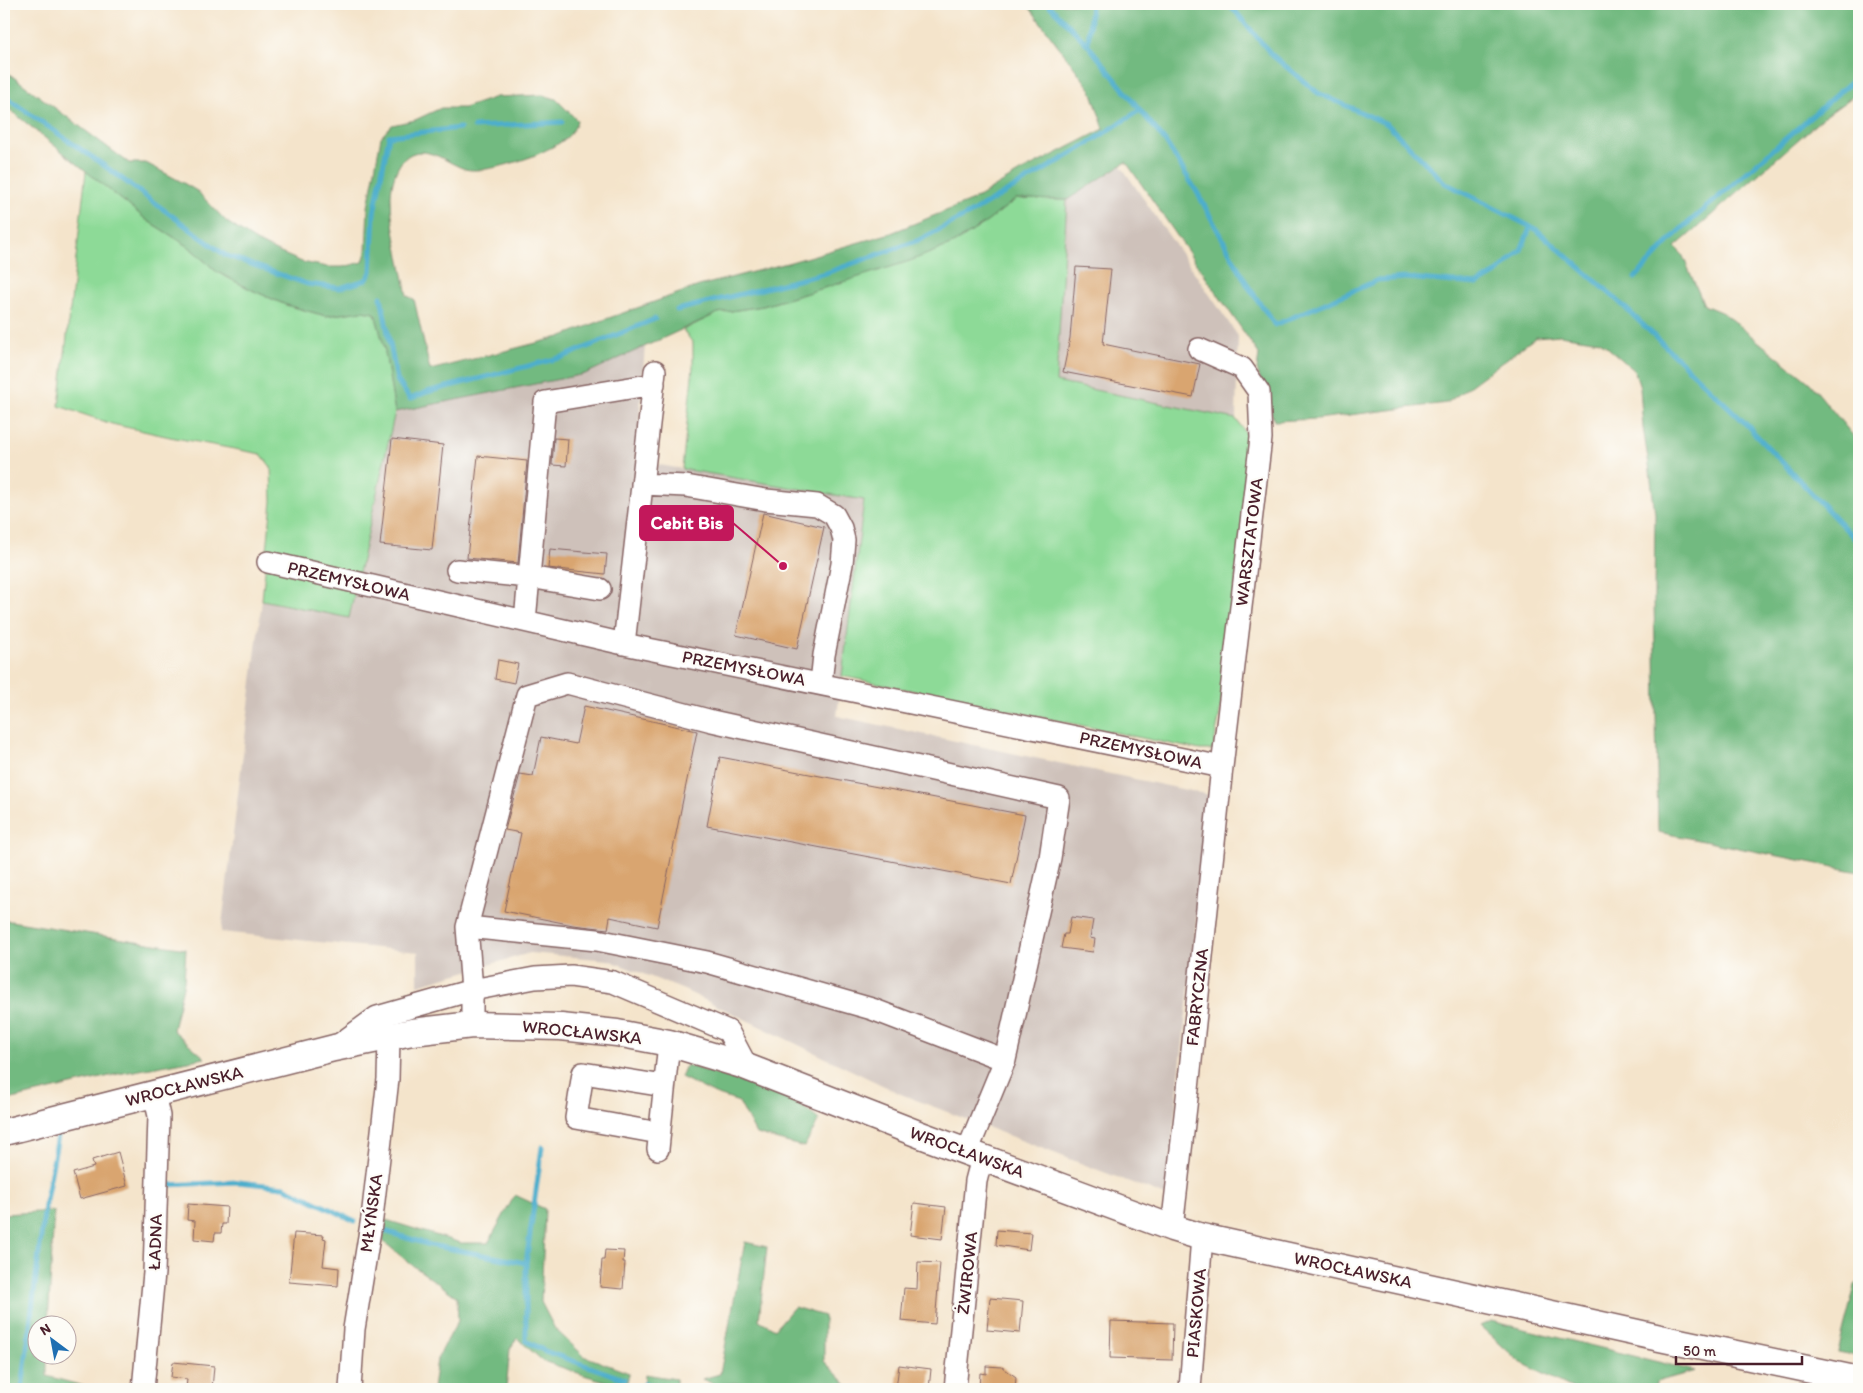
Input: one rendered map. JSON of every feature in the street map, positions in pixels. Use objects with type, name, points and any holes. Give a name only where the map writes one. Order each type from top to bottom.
[{"type":"main road","name":"WROCŁAWSKA","points":[[4,1132],[334,1048],[412,1032],[472,1025],[561,1027],[617,1034],[669,1043],[747,1067],[975,1155],[1172,1228],[1202,1237],[1859,1380]]},
{"type":"street","name":"WARSZTATOWA","points":[[1199,349],[1242,368],[1259,392],[1261,438],[1222,766]]},
{"type":"street","points":[[525,621],[545,402],[654,378],[624,644]]},
{"type":"street","points":[[642,484],[686,486],[766,500],[817,506],[834,515],[841,528],[844,540],[842,564],[824,655],[821,683]]},
{"type":"street","name":"PRZEMYSŁOWA","points":[[268,562],[624,644],[1222,766]]},
{"type":"street","points":[[457,570],[529,577],[600,589]]},
{"type":"street","name":"ŻWIROWA","points":[[468,927],[527,695],[567,683],[712,721],[1059,798],[1050,858],[1004,1060],[975,1155],[976,1181],[955,1389]]},
{"type":"street","name":"FABRYCZNA","points":[[1172,1228],[1222,766]]},
{"type":"street","points":[[472,1025],[468,927],[597,940],[707,962],[872,1009],[1004,1060]]},
{"type":"street","points":[[334,1048],[377,1017],[472,990],[535,978],[571,976],[613,982],[728,1031],[747,1067]]},
{"type":"street","name":"MŁYŃSKA","points":[[350,1389],[354,1329],[372,1218],[388,1079],[389,1036]]},
{"type":"street","points":[[664,1086],[583,1073],[576,1118],[659,1141],[669,1043]]},
{"type":"street","name":"ŁADNA","points":[[143,1389],[155,1263],[159,1116],[154,1094]]},
{"type":"street","name":"PIASKOWA","points":[[1190,1389],[1202,1237]]},
{"type":"shaded area","points":[[1121,166],[1238,336],[1236,419],[1056,382],[1067,200]]},
{"type":"shaded area","points":[[645,346],[636,461],[864,500],[837,716],[1210,795],[1166,1196],[903,1095],[684,990],[608,960],[530,953],[418,985],[418,952],[221,932],[262,600],[349,618],[395,412],[585,374]]},
{"type":"green space","points":[[1027,4],[1859,4],[1859,92],[1824,117],[1675,247],[1682,254],[1704,305],[1723,313],[1810,383],[1859,443],[1859,872],[1658,832],[1654,596],[1655,514],[1650,471],[1643,428],[1640,388],[1634,370],[1600,341],[1560,335],[1536,337],[1447,403],[1317,419],[1274,421],[1257,370],[1259,354],[1126,162],[1067,200],[1016,199],[988,221],[953,244],[910,261],[763,306],[718,313],[585,374],[395,412],[384,346],[375,313],[362,311],[326,316],[286,305],[217,272],[188,246],[148,221],[4,105],[4,70],[129,163],[146,163],[197,191],[227,222],[256,241],[302,262],[327,267],[343,267],[363,262],[366,252],[368,207],[381,137],[392,125],[415,120],[441,108],[464,108],[496,97],[543,95],[556,99],[577,120],[575,126],[564,140],[535,155],[493,168],[473,170],[460,167],[439,156],[422,152],[407,156],[398,168],[391,191],[391,210],[407,296],[414,299],[430,370],[560,337],[699,286],[891,233],[973,200],[1020,172],[1104,129],[1091,90]]},
{"type":"green space","points":[[86,171],[148,221],[188,246],[217,272],[252,290],[286,305],[326,316],[362,311],[375,313],[384,346],[395,412],[349,618],[262,600],[272,501],[271,467],[261,454],[112,424],[59,406]]},
{"type":"green space","points":[[1016,199],[1067,200],[1056,382],[1236,419],[1252,442],[1220,712],[1213,750],[1200,750],[842,676],[864,500],[682,469],[693,367],[693,343],[683,330],[718,313],[763,306],[814,291],[953,244],[988,221]]},
{"type":"green space","points":[[4,920],[186,949],[184,982],[173,1030],[205,1058],[118,1074],[4,1101]]},
{"type":"green space","points":[[686,1065],[792,1097],[819,1120],[804,1147],[756,1134],[739,1102],[715,1094],[681,1077]]},
{"type":"green space","points":[[515,1195],[545,1209],[541,1302],[555,1329],[584,1356],[629,1373],[626,1387],[543,1361],[517,1338],[510,1349],[506,1389],[433,1389],[437,1359],[458,1321],[457,1297],[408,1262],[383,1241],[386,1220],[461,1243],[488,1243]]},
{"type":"green space","points":[[54,1211],[48,1316],[28,1316],[28,1366],[47,1366],[47,1376],[94,1389],[4,1389],[4,1214]]},
{"type":"green space","points":[[745,1242],[767,1247],[759,1320],[775,1329],[794,1307],[824,1316],[824,1361],[851,1389],[767,1389],[735,1383],[716,1385],[702,1379],[720,1374]]},
{"type":"green space","points":[[1859,1282],[1859,1356],[1838,1352],[1855,1285]]},
{"type":"green space","points":[[1491,1321],[1695,1371],[1656,1382],[1655,1389],[1574,1389],[1520,1362],[1480,1326]]},
{"type":"green space","points":[[645,1374],[676,1379],[676,1389],[644,1389]]},
{"type":"building","points":[[1076,267],[1111,269],[1103,344],[1200,364],[1193,397],[1063,372],[1070,338]]},
{"type":"building","points":[[554,438],[568,439],[566,466],[552,465]]},
{"type":"building","points":[[392,439],[443,445],[432,550],[380,545]]},
{"type":"building","points":[[478,456],[527,461],[518,563],[467,558]]},
{"type":"building","points":[[763,513],[824,527],[797,649],[736,635]]},
{"type":"building","points":[[550,549],[607,554],[605,574],[548,568]]},
{"type":"building","points":[[498,660],[518,664],[514,683],[495,679]]},
{"type":"building","points":[[584,706],[697,731],[657,927],[610,917],[608,929],[573,925],[504,911],[521,833],[505,830],[520,774],[533,776],[541,737],[576,744]]},
{"type":"building","points":[[720,757],[1025,815],[1011,884],[707,826]]},
{"type":"building","points":[[1071,917],[1093,920],[1090,938],[1095,939],[1093,952],[1061,948],[1064,934],[1068,934]]},
{"type":"building","points":[[118,1152],[127,1186],[80,1199],[73,1173],[94,1167],[92,1160]]},
{"type":"building","points":[[914,1203],[946,1207],[942,1239],[910,1235]]},
{"type":"building","points":[[188,1204],[227,1207],[226,1224],[222,1224],[221,1233],[215,1233],[214,1241],[194,1239],[195,1221],[187,1220]]},
{"type":"building","points":[[997,1230],[1031,1233],[1029,1250],[996,1245]]},
{"type":"building","points":[[294,1233],[324,1235],[323,1238],[326,1239],[323,1266],[339,1268],[338,1286],[289,1282]]},
{"type":"building","points":[[605,1250],[624,1251],[623,1289],[600,1287],[602,1260],[604,1260]]},
{"type":"building","points":[[918,1262],[940,1263],[935,1324],[901,1321],[904,1288],[917,1289]]},
{"type":"building","points":[[990,1298],[1023,1301],[1020,1333],[987,1330]]},
{"type":"building","points":[[1111,1321],[1173,1323],[1172,1360],[1110,1358]]},
{"type":"building","points":[[173,1362],[214,1366],[212,1389],[186,1389],[187,1379],[171,1377]]},
{"type":"building","points":[[899,1365],[931,1369],[929,1389],[896,1389]]},
{"type":"building","points":[[986,1366],[1002,1367],[1016,1377],[1015,1389],[979,1389],[980,1373],[986,1374]]},
{"type":"waterway","points":[[1048,4],[1088,45]]},
{"type":"waterway","points":[[1091,4],[1088,45],[1165,141],[1197,192],[1248,286],[1275,325],[1378,280],[1406,278],[1477,284],[1498,272],[1521,250],[1531,226]]},
{"type":"waterway","points":[[1227,4],[1230,5],[1272,55],[1318,93],[1387,124],[1445,183],[1537,230],[1614,297],[1740,418],[1859,543]]},
{"type":"waterway","points":[[1635,278],[1678,232],[1859,75]]},
{"type":"waterway","points":[[4,96],[102,164],[225,255],[307,284],[340,288],[366,280],[371,272],[374,213],[389,136],[460,128]]},
{"type":"waterway","points":[[677,310],[826,273],[919,240],[969,214],[1083,147],[1140,110]]},
{"type":"waterway","points":[[474,127],[562,122]]},
{"type":"waterway","points":[[381,297],[397,380],[410,399],[427,392],[563,357],[655,319]]},
{"type":"waterway","points":[[22,1389],[45,1205],[58,1136]]},
{"type":"waterway","points":[[542,1147],[526,1263],[526,1341],[545,1351],[624,1379]]},
{"type":"waterway","points":[[165,1185],[238,1182],[284,1187],[355,1221]]},
{"type":"waterway","points":[[381,1230],[430,1245],[526,1263]]},
{"type":"waterway","points":[[644,1384],[684,1389]]},
{"type":"place","name":"Cebit Bis","points":[[783,566]]}]
